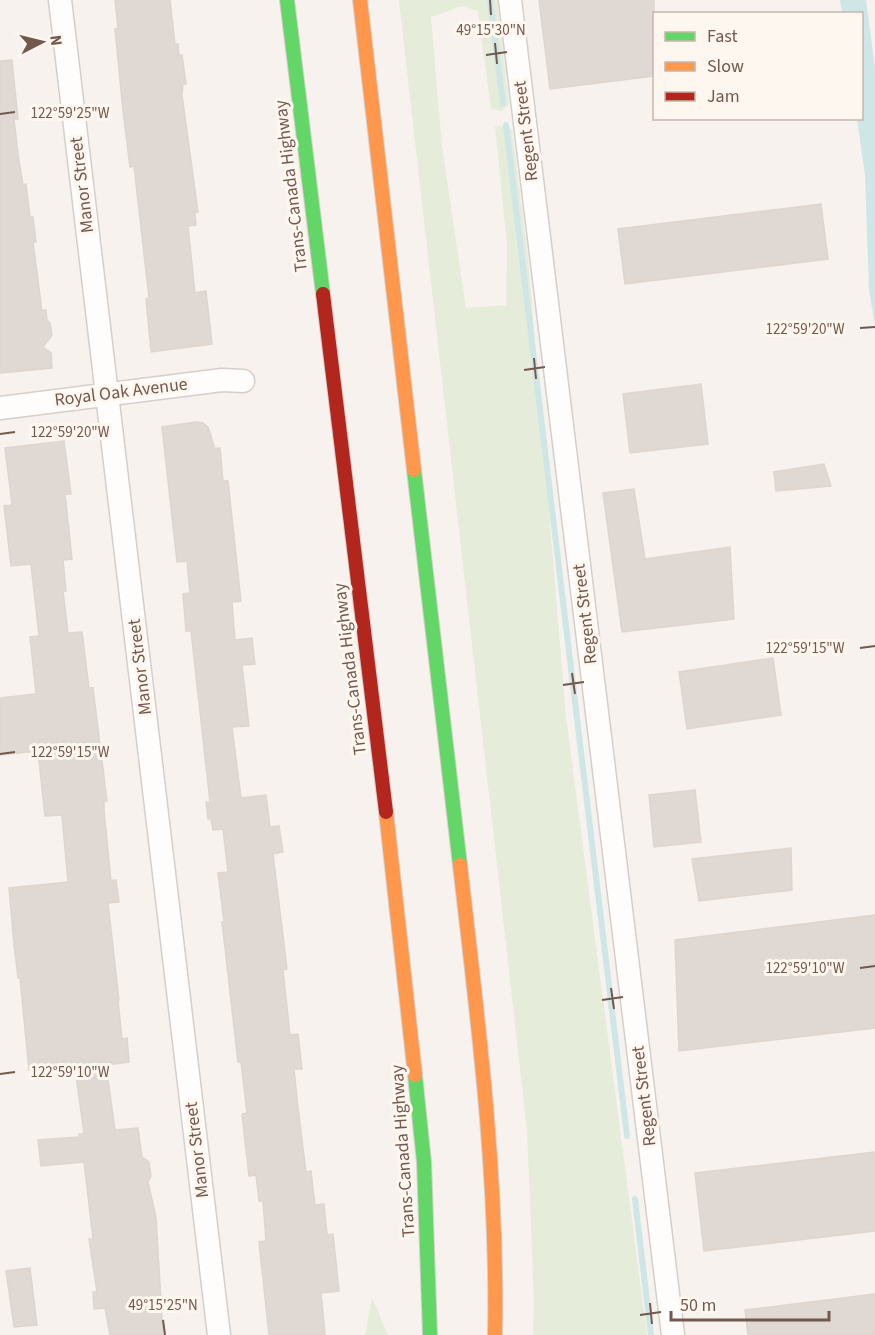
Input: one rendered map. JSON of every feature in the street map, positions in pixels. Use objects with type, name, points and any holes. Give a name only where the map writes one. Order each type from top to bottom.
[{"type":"highway","name":"Trans-Canada Highway","points":[[286,0],[404,960],[424,1161],[430,1335]]},
{"type":"highway","points":[[360,0],[482,1052],[492,1172],[496,1278],[495,1335]]},
{"type":"street","name":"Manor Street","points":[[60,0],[219,1335]]},
{"type":"street","name":"Regent Street","points":[[510,0],[673,1335]]},
{"type":"street","name":"Royal Oak Avenue","points":[[0,408],[222,380],[243,381]]},
{"type":"green space","points":[[399,0],[497,0],[509,105],[501,111],[491,109],[478,11],[462,6],[431,17],[442,146],[466,308],[506,305],[507,245],[495,126],[504,126],[512,130],[528,258],[566,717],[647,1335],[533,1335],[534,1304],[527,1130]]},
{"type":"green space","points":[[372,1298],[388,1335],[365,1335]]},
{"type":"shaded area","points":[[840,0],[866,0],[875,67],[875,326],[869,289],[865,175],[857,120],[863,120],[863,12],[842,12]]},
{"type":"building","points":[[115,0],[170,0],[175,45],[178,44],[179,55],[182,55],[186,84],[183,84],[182,95],[198,212],[195,212],[196,225],[188,226],[195,293],[206,291],[212,344],[151,352],[146,299],[149,298],[134,166],[130,167],[123,111],[115,29],[118,28]]},
{"type":"building","points":[[539,0],[654,0],[653,76],[550,89]]},
{"type":"building","points":[[12,60],[18,119],[14,119],[18,154],[23,185],[26,184],[30,217],[33,217],[36,242],[33,242],[42,311],[46,310],[52,335],[43,347],[51,353],[52,368],[0,373],[0,61]]},
{"type":"building","points":[[821,204],[828,259],[625,284],[618,229]]},
{"type":"building","points":[[701,384],[708,444],[630,453],[623,394]]},
{"type":"building","points":[[196,422],[208,427],[215,449],[220,448],[223,481],[228,481],[241,601],[232,602],[235,640],[252,638],[255,664],[242,665],[249,726],[232,727],[241,798],[266,795],[270,827],[279,826],[283,852],[273,854],[287,969],[283,970],[290,1035],[298,1034],[302,1069],[294,1069],[306,1172],[311,1171],[315,1205],[324,1204],[327,1235],[333,1234],[339,1291],[321,1293],[325,1335],[269,1335],[259,1242],[266,1241],[263,1201],[259,1201],[256,1175],[249,1176],[242,1114],[247,1113],[241,1062],[238,1062],[222,922],[224,922],[218,873],[228,872],[223,829],[213,830],[211,819],[208,819],[206,802],[210,802],[191,631],[186,631],[183,594],[190,593],[187,561],[177,562],[162,427]]},
{"type":"building","points":[[64,441],[71,494],[65,494],[72,559],[63,560],[66,591],[63,591],[68,633],[82,632],[89,688],[93,688],[107,801],[104,801],[104,810],[111,881],[116,880],[119,902],[108,903],[122,1039],[127,1038],[129,1062],[106,1065],[115,1130],[138,1128],[142,1157],[149,1162],[151,1176],[148,1182],[156,1217],[163,1335],[110,1335],[105,1308],[94,1309],[93,1292],[97,1292],[89,1239],[93,1239],[84,1162],[41,1166],[38,1140],[79,1137],[79,1134],[84,1134],[75,1068],[70,1069],[70,1066],[29,1070],[20,978],[18,978],[14,944],[9,888],[68,882],[62,815],[45,816],[38,751],[0,755],[0,698],[36,694],[30,637],[39,636],[31,564],[11,566],[4,506],[12,505],[5,448]]},
{"type":"building","points":[[824,464],[831,486],[776,491],[774,472]]},
{"type":"building","points":[[634,489],[645,559],[730,547],[734,619],[622,632],[603,493]]},
{"type":"building","points":[[773,658],[781,715],[687,729],[679,672]]},
{"type":"building","points":[[695,790],[701,842],[654,847],[649,795]]},
{"type":"building","points":[[791,848],[792,890],[699,901],[692,859]]},
{"type":"building","points":[[875,915],[875,1028],[679,1051],[675,940]]},
{"type":"building","points":[[875,1152],[875,1231],[704,1251],[695,1173]]},
{"type":"building","points":[[30,1268],[37,1325],[14,1327],[6,1271]]},
{"type":"building","points":[[875,1294],[875,1335],[748,1335],[745,1310]]},
{"type":"waterway","points":[[490,0],[503,104]]},
{"type":"waterway","points":[[506,125],[627,1136]]},
{"type":"waterway","points":[[635,1199],[651,1335]]},
{"type":"traffic: fast","points":[[287,0],[323,294]]},
{"type":"traffic: fast","points":[[414,470],[460,865]]},
{"type":"traffic: fast","points":[[415,1075],[424,1162],[430,1335]]},
{"type":"traffic: slow","points":[[360,0],[414,470]]},
{"type":"traffic: slow","points":[[386,812],[415,1075]]},
{"type":"traffic: slow","points":[[460,865],[480,1041],[490,1158],[495,1335]]},
{"type":"traffic: jam","points":[[323,294],[386,812]]}]
